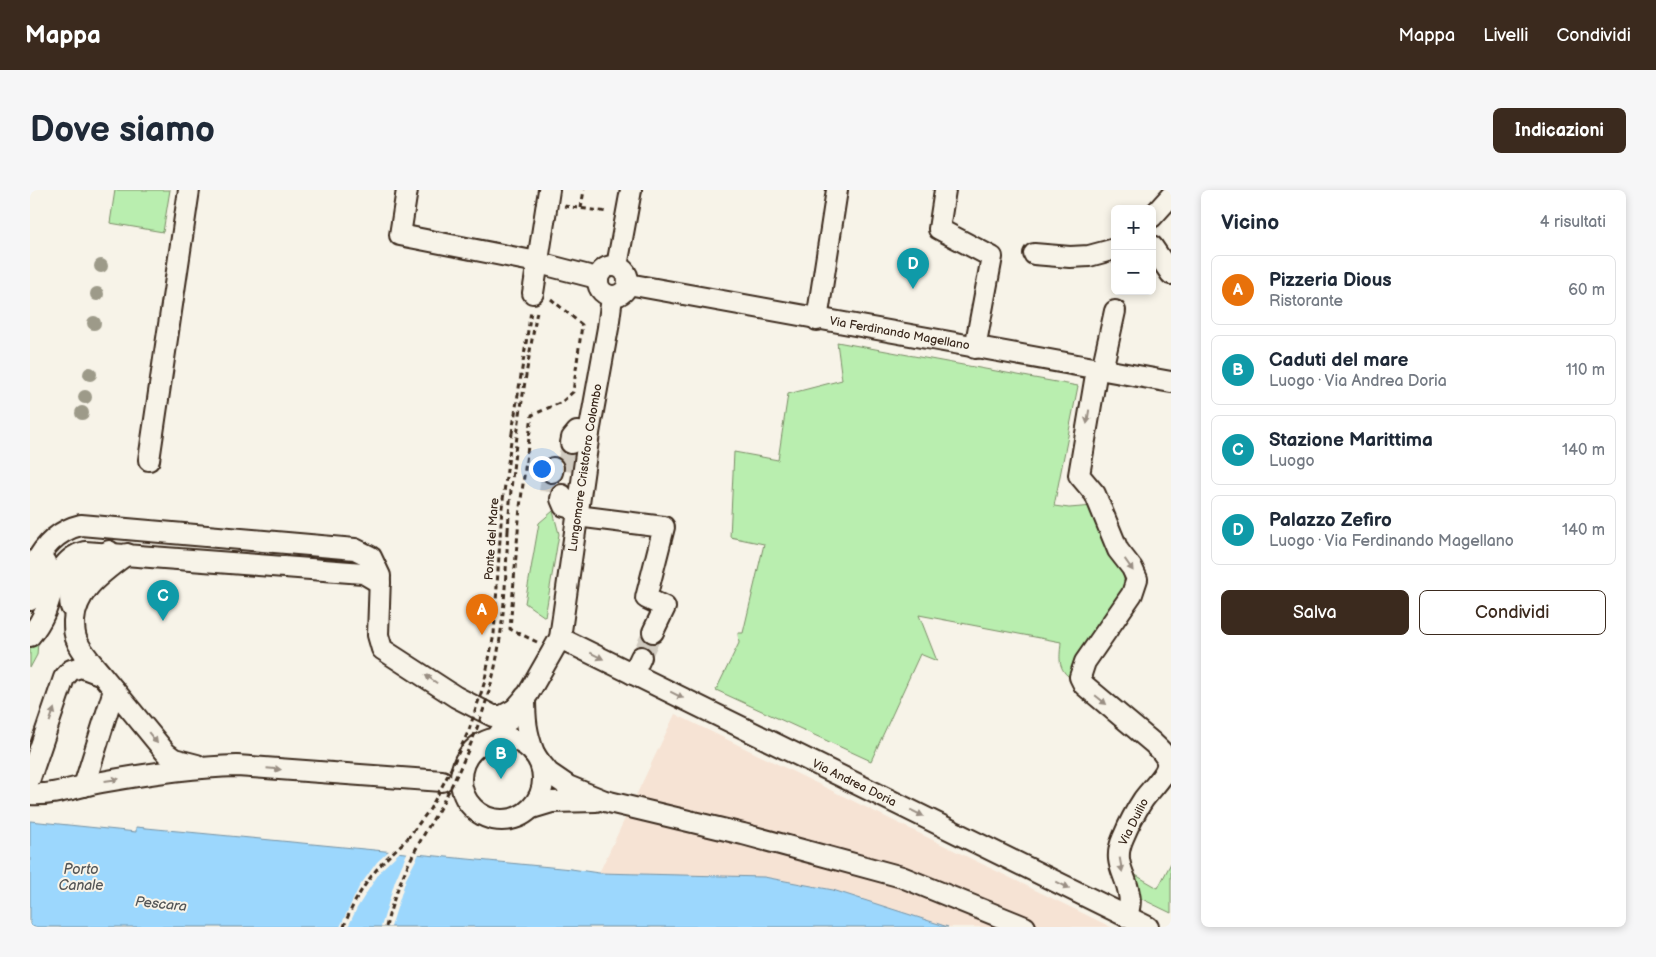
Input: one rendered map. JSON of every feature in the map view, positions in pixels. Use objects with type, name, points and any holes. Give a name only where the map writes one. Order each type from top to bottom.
[{"type":"street","points":[[149,460],[189,190]]},
{"type":"street","points":[[407,190],[400,234],[537,263],[597,278]]},
{"type":"street","points":[[540,298],[537,263],[549,190]]},
{"type":"street","points":[[617,266],[631,190]]},
{"type":"street","points":[[817,320],[837,190]]},
{"type":"street","points":[[945,190],[939,229],[992,257],[975,348]]},
{"type":"street","points":[[1156,213],[1171,196]]},
{"type":"street","points":[[1034,254],[1070,257],[1089,256],[1111,250]]},
{"type":"street","points":[[1155,250],[1171,274]]},
{"type":"street","points":[[617,266],[627,275],[628,284],[624,292],[612,297],[607,296],[599,288],[597,278],[602,270],[617,266]]},
{"type":"street","name":"Via Ferdinando Magellano","points":[[628,284],[817,320],[1171,382]]},
{"type":"street","name":"Lungomare Cristoforo Colombo","points":[[557,644],[566,504],[574,437],[612,297]]},
{"type":"street","points":[[1099,369],[1115,311]]},
{"type":"street","name":"Via Duilio","points":[[1099,369],[1080,474],[1095,494],[1118,550],[1132,568],[1137,579],[1132,594],[1085,662],[1080,678],[1084,685],[1163,752],[1167,760],[1167,767],[1142,802],[1122,839],[1119,853],[1122,874],[1129,892],[1130,904],[1127,917]]},
{"type":"street","points":[[566,504],[664,527],[646,598],[665,607],[654,632]]},
{"type":"street","points":[[30,552],[46,531],[67,518],[81,515],[113,542]]},
{"type":"street","points":[[30,574],[34,563],[47,545],[62,532],[81,525],[113,542]]},
{"type":"street","points":[[30,600],[46,560],[66,540],[82,534],[113,542],[363,574],[376,570]]},
{"type":"street","points":[[30,623],[47,580],[58,559],[77,545],[113,542],[346,548],[360,551],[376,570],[378,635],[382,649],[456,697],[493,716],[502,716],[520,703]]},
{"type":"street","points":[[69,597],[96,568],[113,542]]},
{"type":"street","points":[[113,542],[76,558],[67,571],[66,578],[75,637],[80,648],[166,753],[181,761],[206,766]]},
{"type":"street","points":[[74,631],[74,614],[81,596],[102,573],[113,542]]},
{"type":"street","points":[[30,636],[44,614],[63,566],[77,554],[113,542]]},
{"type":"street","points":[[496,739],[557,644]]},
{"type":"street","name":"Via Andrea Doria","points":[[557,644],[637,665],[1148,927]]},
{"type":"street","points":[[30,778],[64,678],[71,670],[81,667],[108,682]]},
{"type":"street","points":[[84,786],[108,682]]},
{"type":"street","points":[[520,703],[528,737],[537,757],[543,774],[543,786],[539,798],[532,808],[522,816],[509,820],[496,820],[483,816],[472,807],[465,796],[461,783],[462,774],[468,757],[480,745],[496,739],[507,738],[517,741],[537,757],[550,773],[568,786],[605,801],[743,834],[902,877],[1025,927]]},
{"type":"street","points":[[30,756],[32,764],[30,778]]},
{"type":"street","points":[[30,794],[41,795],[206,766],[237,766],[442,781]]},
{"type":"street","points":[[532,808],[552,802],[605,801]]},
{"type":"path","points":[[584,190],[581,208],[610,212]]},
{"type":"path","points":[[540,298],[582,325],[572,392],[562,402],[532,415],[520,507],[510,629],[557,644]]},
{"type":"path","name":"Ponte del Mare","points":[[344,927],[351,910],[367,882],[383,862],[414,832],[430,809],[460,750],[476,711],[490,658],[494,634],[502,507],[512,433],[540,298]]},
{"type":"path","name":"Ponte del Mare","points":[[386,927],[396,890],[406,866],[452,786],[474,737],[488,698],[500,642],[511,487],[540,298]]},
{"type":"shaded area","points":[[675,714],[1111,927],[948,927],[833,890],[764,877],[599,873]]},
{"type":"green space","points":[[115,190],[170,190],[163,232],[110,223]]},
{"type":"green space","points":[[837,342],[1078,386],[1054,506],[1069,508],[1094,506],[1116,554],[1124,581],[1118,605],[1111,618],[1069,677],[1061,665],[1061,642],[919,615],[937,661],[920,654],[871,761],[716,690],[739,643],[738,633],[743,633],[764,544],[730,537],[734,452],[778,460],[788,394],[842,380]]},
{"type":"green space","points":[[553,511],[559,534],[545,617],[525,603],[539,523]]},
{"type":"green space","points":[[30,642],[38,642],[37,655],[30,668]]},
{"type":"green space","points":[[1171,863],[1171,913],[1140,898],[1132,873],[1158,888]]},
{"type":"water","name":"Porto Canale","points":[[30,821],[136,832],[136,827],[599,873],[764,877],[833,890],[948,927],[30,927]]},
{"type":"pier","points":[[391,849],[402,850],[382,869],[357,908],[348,927],[340,927],[359,887],[377,862]]},
{"type":"pier","points":[[408,851],[420,852],[406,879],[391,927],[381,927],[395,881]]},
{"type":"tunnel","points":[[566,471],[571,443]]},
{"type":"tunnel","points":[[549,492],[552,472]]},
{"type":"tunnel","points":[[641,657],[653,632]]},
{"type":"tunnel","points":[[442,781],[461,783]]},
{"type":"place","name":"Palazzo Zefiro","points":[[913,289]]},
{"type":"place","name":"Stazione Marittima","points":[[163,621]]},
{"type":"place","name":"Pizzeria Dious","points":[[482,635]]},
{"type":"place","name":"Caduti del mare","points":[[501,779]]},
{"type":"water label","name":"Pescara","points":[[161,904]]}]
